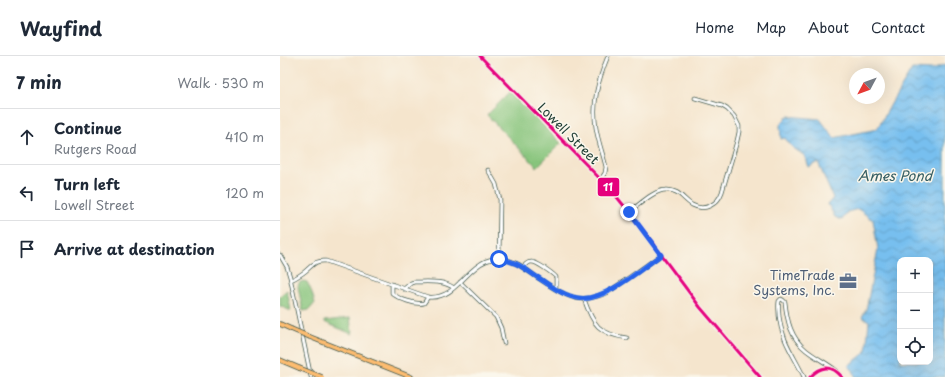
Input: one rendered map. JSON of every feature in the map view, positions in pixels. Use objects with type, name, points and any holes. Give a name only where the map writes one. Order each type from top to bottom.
[{"type":"highway","points":[[280,324],[411,377]]},
{"type":"highway","points":[[280,360],[322,377]]},
{"type":"main road","name":"Lowell Street","points":[[480,56],[618,197],[707,316],[760,377]]},
{"type":"street","points":[[601,179],[606,173],[606,167],[596,128],[594,109],[599,80],[608,56]]},
{"type":"street","points":[[629,212],[662,190],[674,191],[692,205],[699,207],[711,206],[720,197],[737,141],[739,126],[734,116],[727,109],[722,106],[695,98]]},
{"type":"street","points":[[488,170],[495,181],[500,200],[499,259]]},
{"type":"street","points":[[280,255],[291,280],[311,377]]},
{"type":"street","points":[[291,280],[303,274],[314,263],[326,261],[428,297],[440,296],[454,288],[471,270],[479,264],[499,259],[510,261],[523,267],[556,289],[573,297],[584,299],[598,296],[607,292],[661,255]]},
{"type":"street","points":[[523,267],[528,262],[532,262],[548,271],[555,276],[556,289]]},
{"type":"street","points":[[404,289],[410,283],[414,282],[449,284],[454,288]]},
{"type":"street","points":[[460,282],[496,317],[501,328],[504,343]]},
{"type":"street","points":[[392,284],[392,293],[415,303],[424,303],[428,297]]},
{"type":"street","points":[[584,299],[593,320],[598,327],[603,331],[617,337],[627,338]]},
{"type":"street","points":[[804,377],[788,348],[783,335],[778,306],[781,299],[785,302],[788,322],[796,340],[806,350],[842,377]]},
{"type":"street","points":[[810,377],[822,369],[828,368],[837,372]]},
{"type":"green space","points":[[510,92],[561,143],[537,167],[487,115]]},
{"type":"green space","points":[[303,281],[307,282],[315,303],[309,310],[303,311],[298,287],[299,283]]},
{"type":"green space","points":[[287,290],[291,311],[280,306],[280,296]]},
{"type":"green space","points":[[350,318],[352,334],[324,322],[324,321]]},
{"type":"water","name":"Ames Pond","points":[[945,65],[945,377],[857,377],[855,376],[853,370],[848,366],[866,352],[869,321],[862,317],[866,310],[878,249],[873,220],[858,209],[847,212],[842,220],[835,217],[828,204],[833,198],[818,162],[809,167],[805,156],[792,147],[785,138],[781,139],[780,125],[788,116],[820,119],[834,138],[877,129],[912,69],[932,70]]},
{"type":"transit line","name":"11","points":[[480,56],[612,191],[700,307],[760,377]]},
{"type":"transit line","name":"11","points":[[810,377],[814,373],[826,368],[834,370],[842,377]]},
{"type":"place","name":"TimeTrade Systems, Inc.","points":[[848,281]]},
{"type":"route","points":[[499,259],[518,264],[556,289],[573,297],[584,299],[601,295],[613,289],[661,255],[629,212]]}]
